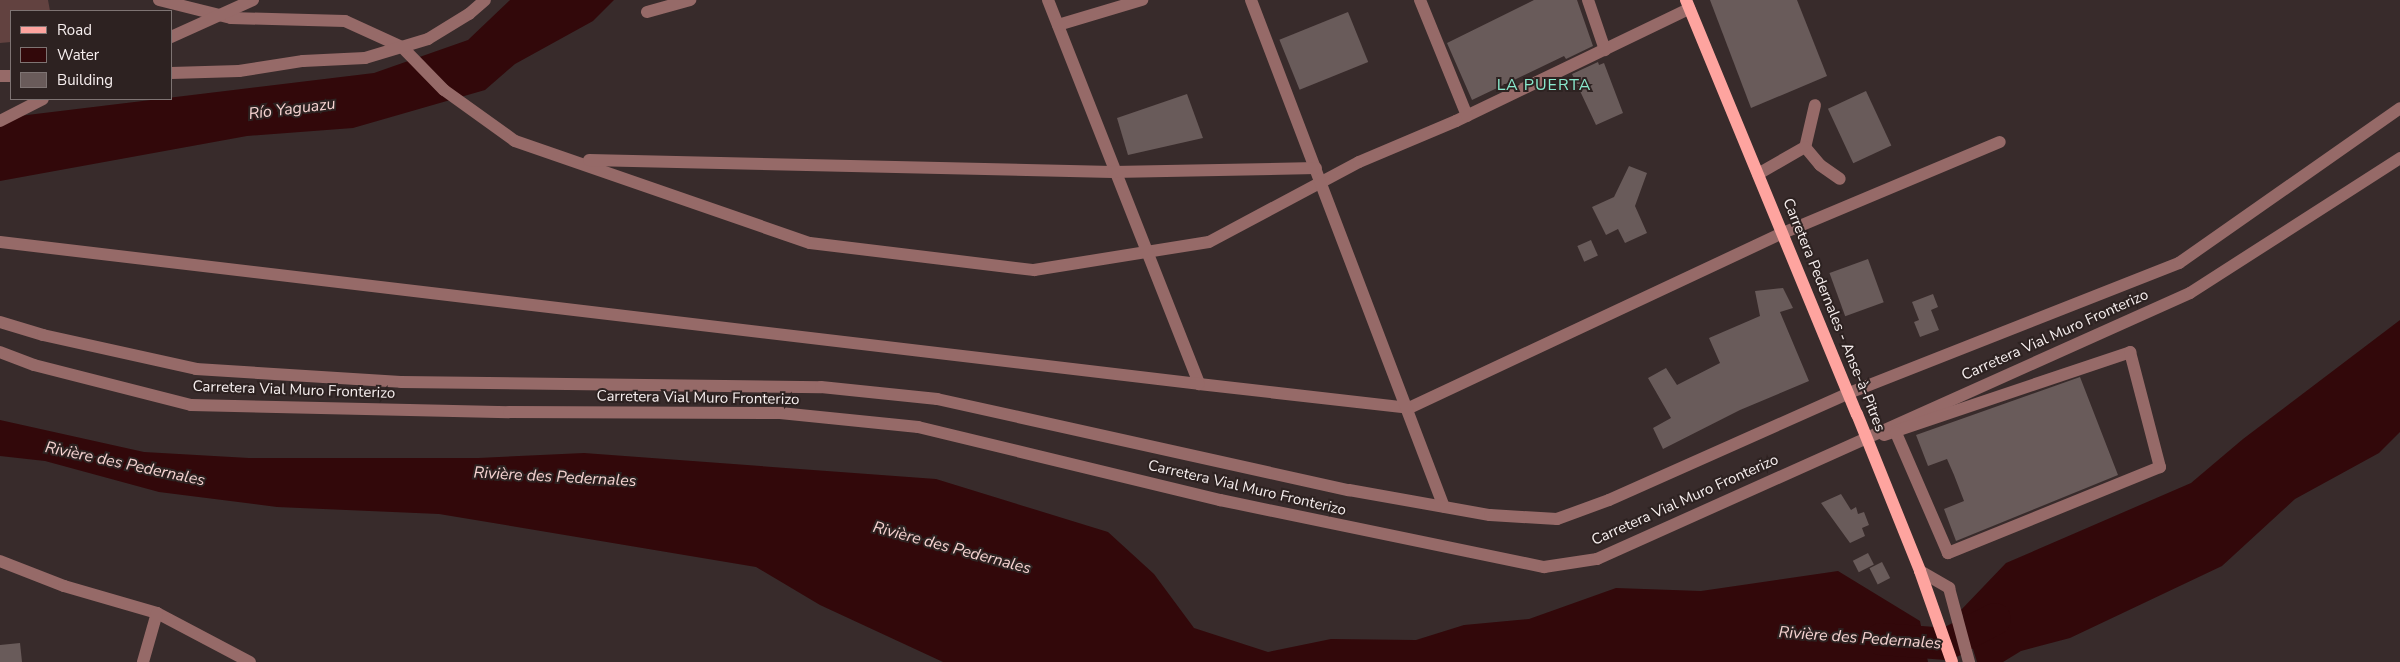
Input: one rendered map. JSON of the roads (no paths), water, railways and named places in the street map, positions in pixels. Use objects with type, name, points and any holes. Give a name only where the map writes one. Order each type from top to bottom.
[{"type":"main road","name":"Carretera Pedernales - Anse-à-Pitres","points":[[1688,5],[1920,571],[1952,662]]},
{"type":"street","points":[[159,0],[218,16],[345,21],[402,47],[444,90],[515,141],[810,243],[1034,270],[1146,250],[1209,242],[1359,162],[1468,116],[1605,50],[1688,5]]},
{"type":"street","points":[[172,37],[253,0]]},
{"type":"street","points":[[172,73],[239,71],[303,61],[365,58],[428,39],[469,14],[485,0]]},
{"type":"street","points":[[647,12],[690,0]]},
{"type":"street","points":[[1048,0],[1113,172],[1199,384]]},
{"type":"street","points":[[1058,25],[1142,0]]},
{"type":"street","points":[[1251,0],[1316,168],[1320,184],[1409,408],[1444,507]]},
{"type":"street","points":[[1420,0],[1468,116]]},
{"type":"street","points":[[1588,0],[1605,50]]},
{"type":"street","points":[[0,121],[42,100]]},
{"type":"street","points":[[1758,174],[1805,148],[1815,105]]},
{"type":"street","name":"Carretera Vial Muro Fronterizo","points":[[0,322],[43,335],[196,369],[401,382],[822,387],[937,399],[1349,490],[1490,515],[1557,519],[1610,500],[1848,393],[2179,263],[2400,108]]},
{"type":"street","points":[[0,242],[1409,408],[1783,233],[2000,142]]},
{"type":"street","points":[[1805,148],[1820,165],[1840,179]]},
{"type":"street","name":"Carretera Vial Muro Fronterizo","points":[[0,352],[34,365],[192,405],[509,412],[780,413],[918,427],[1220,500],[1544,567],[1597,559],[2190,293],[2400,158]]},
{"type":"street","points":[[574,160],[1113,172],[1316,168]]},
{"type":"street","points":[[1866,437],[1896,433],[2130,352],[2160,467],[1948,552],[1896,433]]},
{"type":"street","points":[[0,562],[64,586],[157,613],[250,662]]},
{"type":"street","points":[[1920,571],[1949,588],[1969,662]]},
{"type":"street","points":[[143,662],[157,613]]},
{"type":"water","name":"Río Yaguazu","points":[[510,0],[614,0],[593,21],[515,64],[485,90],[353,128],[247,136],[0,181],[0,124],[19,116],[151,100],[172,100],[172,97],[374,73],[468,40]]},
{"type":"water","points":[[2400,320],[2400,432],[2379,453],[2295,499],[2222,566],[2070,638],[2021,651],[2003,662],[1977,662],[1961,610],[2006,563],[2191,483],[2243,439]]},
{"type":"water","points":[[0,420],[144,452],[249,458],[478,458],[584,453],[936,479],[1108,532],[1154,574],[1194,628],[1268,652],[1331,639],[1416,640],[1464,625],[1529,619],[1616,588],[1701,591],[1838,571],[1920,621],[1928,662],[943,662],[820,605],[756,567],[439,514],[277,507],[159,492],[45,461],[0,456]]},
{"type":"waterway","name":"Rivière des Pedernales","points":[[1881,639],[1947,644],[1995,619]]},
{"type":"district","name":"LA PUERTA","points":[[1544,85]]}]
